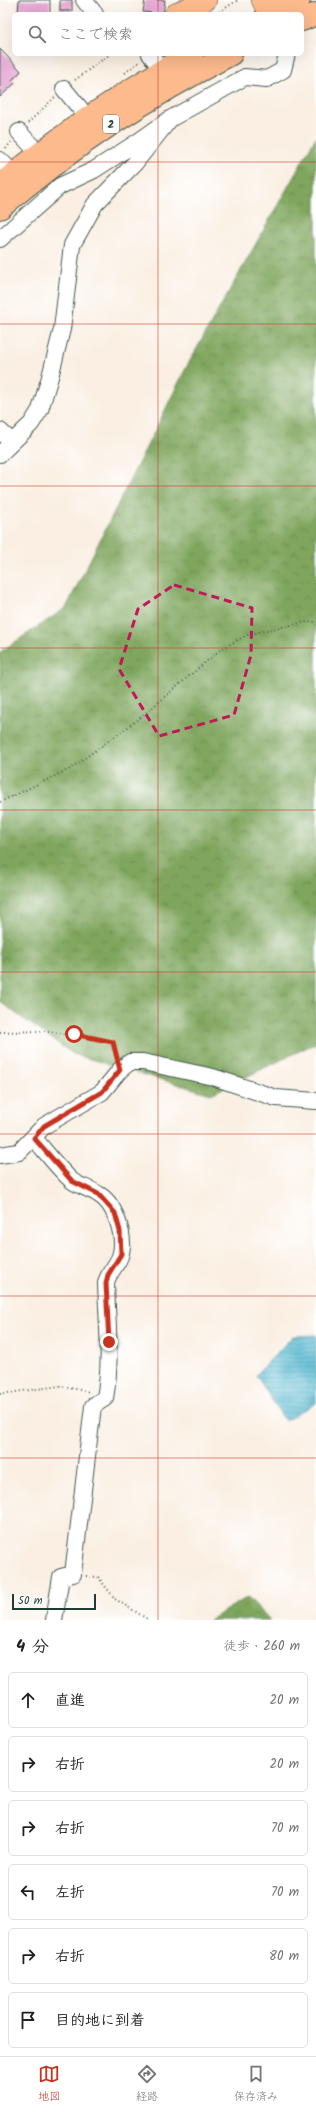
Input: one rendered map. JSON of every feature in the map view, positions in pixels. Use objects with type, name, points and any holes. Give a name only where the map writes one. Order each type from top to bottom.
[{"type":"highway","points":[[266,10],[299,0]]},
{"type":"highway","points":[[304,19],[316,14]]},
{"type":"highway","name":"2","points":[[5,168],[39,154],[88,118],[156,62],[183,56]]},
{"type":"highway","name":"2","points":[[0,208],[72,150],[132,110],[191,75],[227,56]]},
{"type":"main road","points":[[179,12],[206,0]]},
{"type":"street","points":[[84,0],[93,12]]},
{"type":"street","points":[[0,239],[60,186],[94,170],[170,119],[245,77],[267,79],[283,70],[286,56]]},
{"type":"street","points":[[64,89],[88,118]]},
{"type":"street","points":[[0,454],[31,424],[40,410],[62,329],[72,244],[95,204],[135,163],[170,119]]},
{"type":"street","points":[[19,132],[39,154]]},
{"type":"street","points":[[0,431],[12,442]]},
{"type":"street","points":[[0,1155],[19,1152],[44,1126],[102,1092],[120,1070],[130,1062],[143,1062],[213,1077],[276,1098],[316,1102]]},
{"type":"street","points":[[34,1138],[72,1181],[98,1194],[115,1213],[120,1231],[121,1254],[108,1275],[106,1283],[109,1361],[104,1398],[93,1406],[73,1574],[61,1577],[54,1620]]},
{"type":"path","points":[[219,12],[238,0]]},
{"type":"path","points":[[5,168],[19,132],[64,89],[107,56]]},
{"type":"path","points":[[0,802],[70,769],[140,718],[221,649],[249,634],[305,622],[316,622]]},
{"type":"path","points":[[0,1032],[46,1031],[113,1042],[120,1070]]},
{"type":"path","points":[[0,1394],[60,1386],[89,1392],[104,1398]]},
{"type":"path","points":[[73,1574],[98,1577],[116,1599],[149,1620]]},
{"type":"highlighted area","points":[[174,585],[252,608],[251,655],[234,715],[159,736],[119,669],[138,609]]},
{"type":"green space","points":[[316,137],[316,1043],[211,1094],[73,1054],[0,1002],[0,652],[66,608],[187,366]]},
{"type":"green space","points":[[248,1597],[270,1620],[209,1620]]},
{"type":"water","points":[[316,1335],[316,1403],[285,1421],[256,1375],[293,1336]]},
{"type":"building","points":[[19,0],[50,0],[50,12],[18,12]]},
{"type":"building","points":[[60,0],[72,0],[72,11],[60,11]]},
{"type":"building","points":[[145,0],[165,0],[163,12],[143,12]]},
{"type":"building","points":[[0,49],[21,71],[12,80],[15,83],[0,97]]},
{"type":"route","points":[[74,1034],[113,1042],[120,1070],[111,1083],[102,1092],[44,1126],[34,1138],[72,1181],[105,1199],[115,1213],[120,1231],[121,1254],[108,1275],[106,1283],[109,1342]]}]
